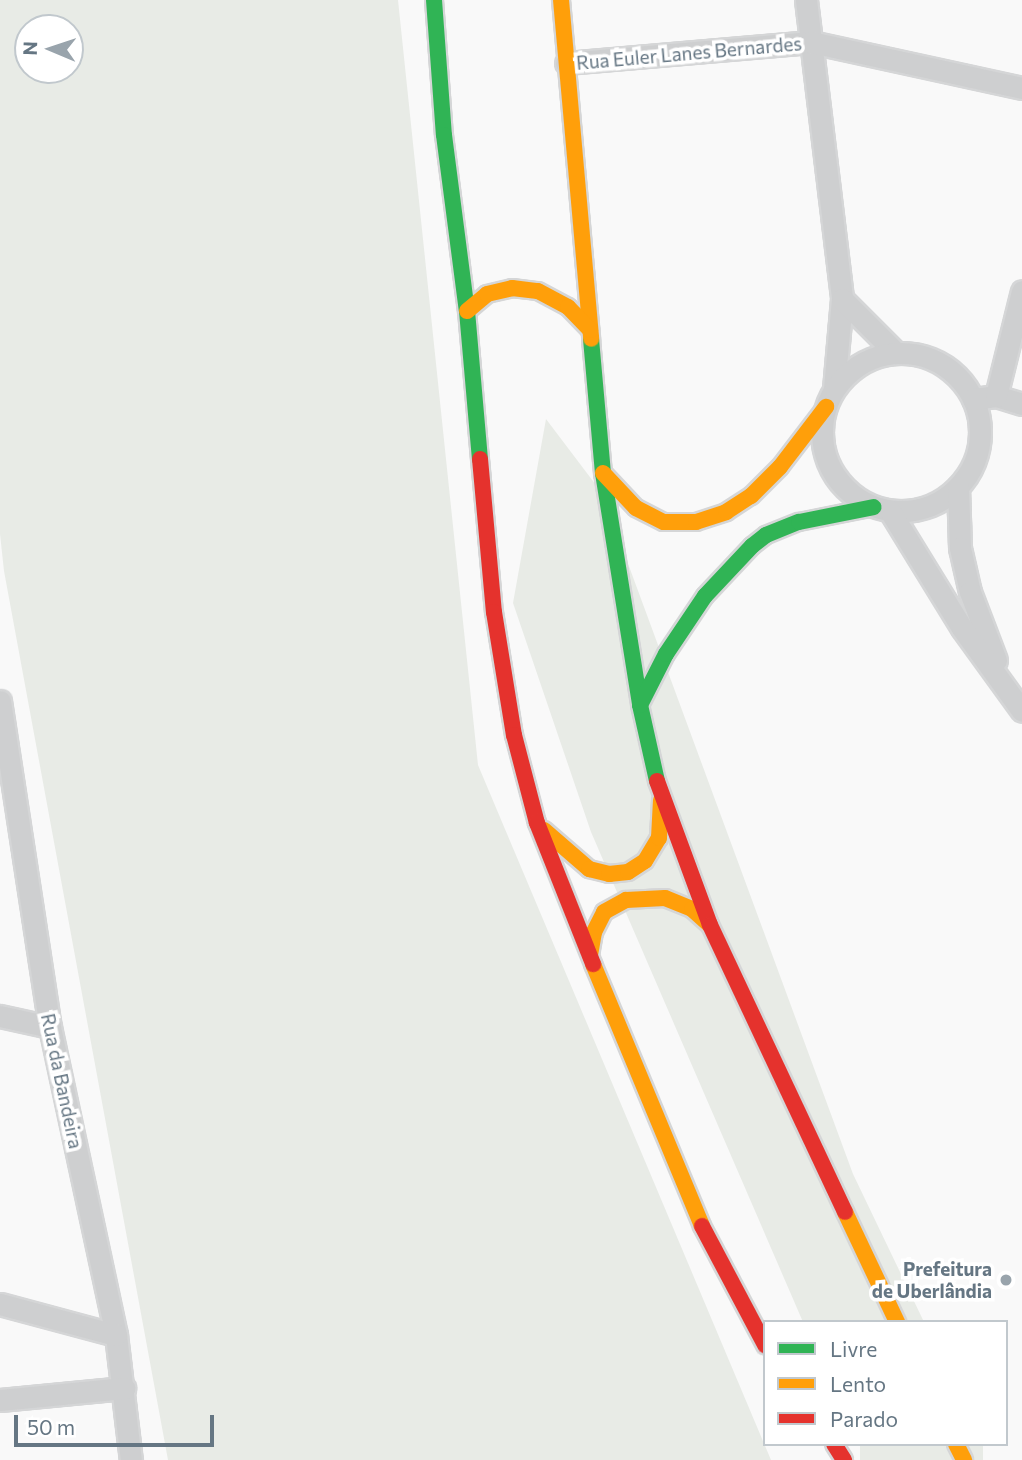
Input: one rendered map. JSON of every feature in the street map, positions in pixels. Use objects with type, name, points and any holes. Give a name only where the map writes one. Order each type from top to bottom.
[{"type":"main road","points":[[433,0],[444,135],[467,312],[494,612],[514,735],[537,823],[693,1208],[763,1341]]},
{"type":"main road","points":[[561,0],[603,473],[640,705],[662,797],[710,925],[896,1320]]},
{"type":"main road","points":[[467,312],[487,294],[512,288],[538,291],[568,307],[590,330]]},
{"type":"main road","points":[[603,473],[636,508],[664,522],[696,522],[726,512],[751,496],[780,467],[830,398]]},
{"type":"main road","points":[[640,705],[666,654],[705,596],[752,546],[779,529],[799,522],[882,509]]},
{"type":"main road","points":[[537,823],[589,869],[610,874],[628,872],[645,861],[659,838],[662,797]]},
{"type":"main road","points":[[590,955],[594,932],[604,912],[626,901],[665,898],[692,909],[710,925]]},
{"type":"street","points":[[806,0],[842,299],[830,398],[822,431],[825,456],[836,477],[853,495],[882,509],[919,510],[940,501],[958,487],[971,468],[978,445],[979,422],[973,399],[960,379],[941,364],[920,355],[896,353],[872,358],[851,370],[830,398]]},
{"type":"street","name":"Rua Euler Lanes Bernardes","points":[[566,64],[811,42],[1022,89]]},
{"type":"street","points":[[996,396],[1022,291]]},
{"type":"street","points":[[842,299],[896,353]]},
{"type":"street","points":[[973,399],[996,396],[1022,404]]},
{"type":"street","points":[[958,487],[960,548],[970,592],[1006,685]]},
{"type":"street","points":[[882,509],[1022,711]]},
{"type":"street","name":"Rua da Bandeira","points":[[0,701],[15,813],[50,1027],[116,1335],[131,1460]]},
{"type":"street","points":[[0,792],[15,813]]},
{"type":"street","points":[[0,1016],[50,1027]]},
{"type":"street","points":[[0,1304],[116,1335]]},
{"type":"street","points":[[0,1400],[124,1388]]},
{"type":"shaded area","points":[[0,0],[398,0],[478,765],[771,1460],[168,1460],[4,571],[0,534]]},
{"type":"shaded area","points":[[546,419],[602,493],[853,1174],[923,1320],[802,1320],[591,832],[513,603]]},
{"type":"shaded area","points":[[860,1446],[983,1446],[983,1460],[860,1460]]},
{"type":"traffic: fast","points":[[434,0],[444,135],[467,311],[480,459]]},
{"type":"traffic: fast","points":[[591,339],[603,473],[640,705],[657,781]]},
{"type":"traffic: fast","points":[[640,705],[666,654],[705,596],[752,546],[766,535],[799,522],[874,507]]},
{"type":"traffic: slow","points":[[561,0],[591,339]]},
{"type":"traffic: slow","points":[[467,311],[487,294],[512,288],[538,291],[568,307],[590,330]]},
{"type":"traffic: slow","points":[[603,473],[636,508],[664,522],[696,522],[726,512],[751,496],[780,467],[826,407]]},
{"type":"traffic: slow","points":[[544,830],[589,869],[609,874],[628,872],[645,861],[659,838],[661,800]]},
{"type":"traffic: slow","points":[[590,955],[594,932],[604,912],[626,900],[665,898],[692,909],[710,925]]},
{"type":"traffic: slow","points":[[593,964],[702,1226]]},
{"type":"traffic: slow","points":[[845,1212],[896,1320]]},
{"type":"traffic: slow","points":[[957,1446],[964,1460]]},
{"type":"traffic: jam","points":[[480,459],[494,612],[514,735],[537,823],[593,964]]},
{"type":"traffic: jam","points":[[657,781],[710,925],[845,1212]]},
{"type":"traffic: jam","points":[[702,1226],[763,1341]]},
{"type":"traffic: jam","points":[[835,1446],[844,1460]]},
{"type":"place","name":"Prefeitura de Uberlândia","points":[[1006,1280]]}]
